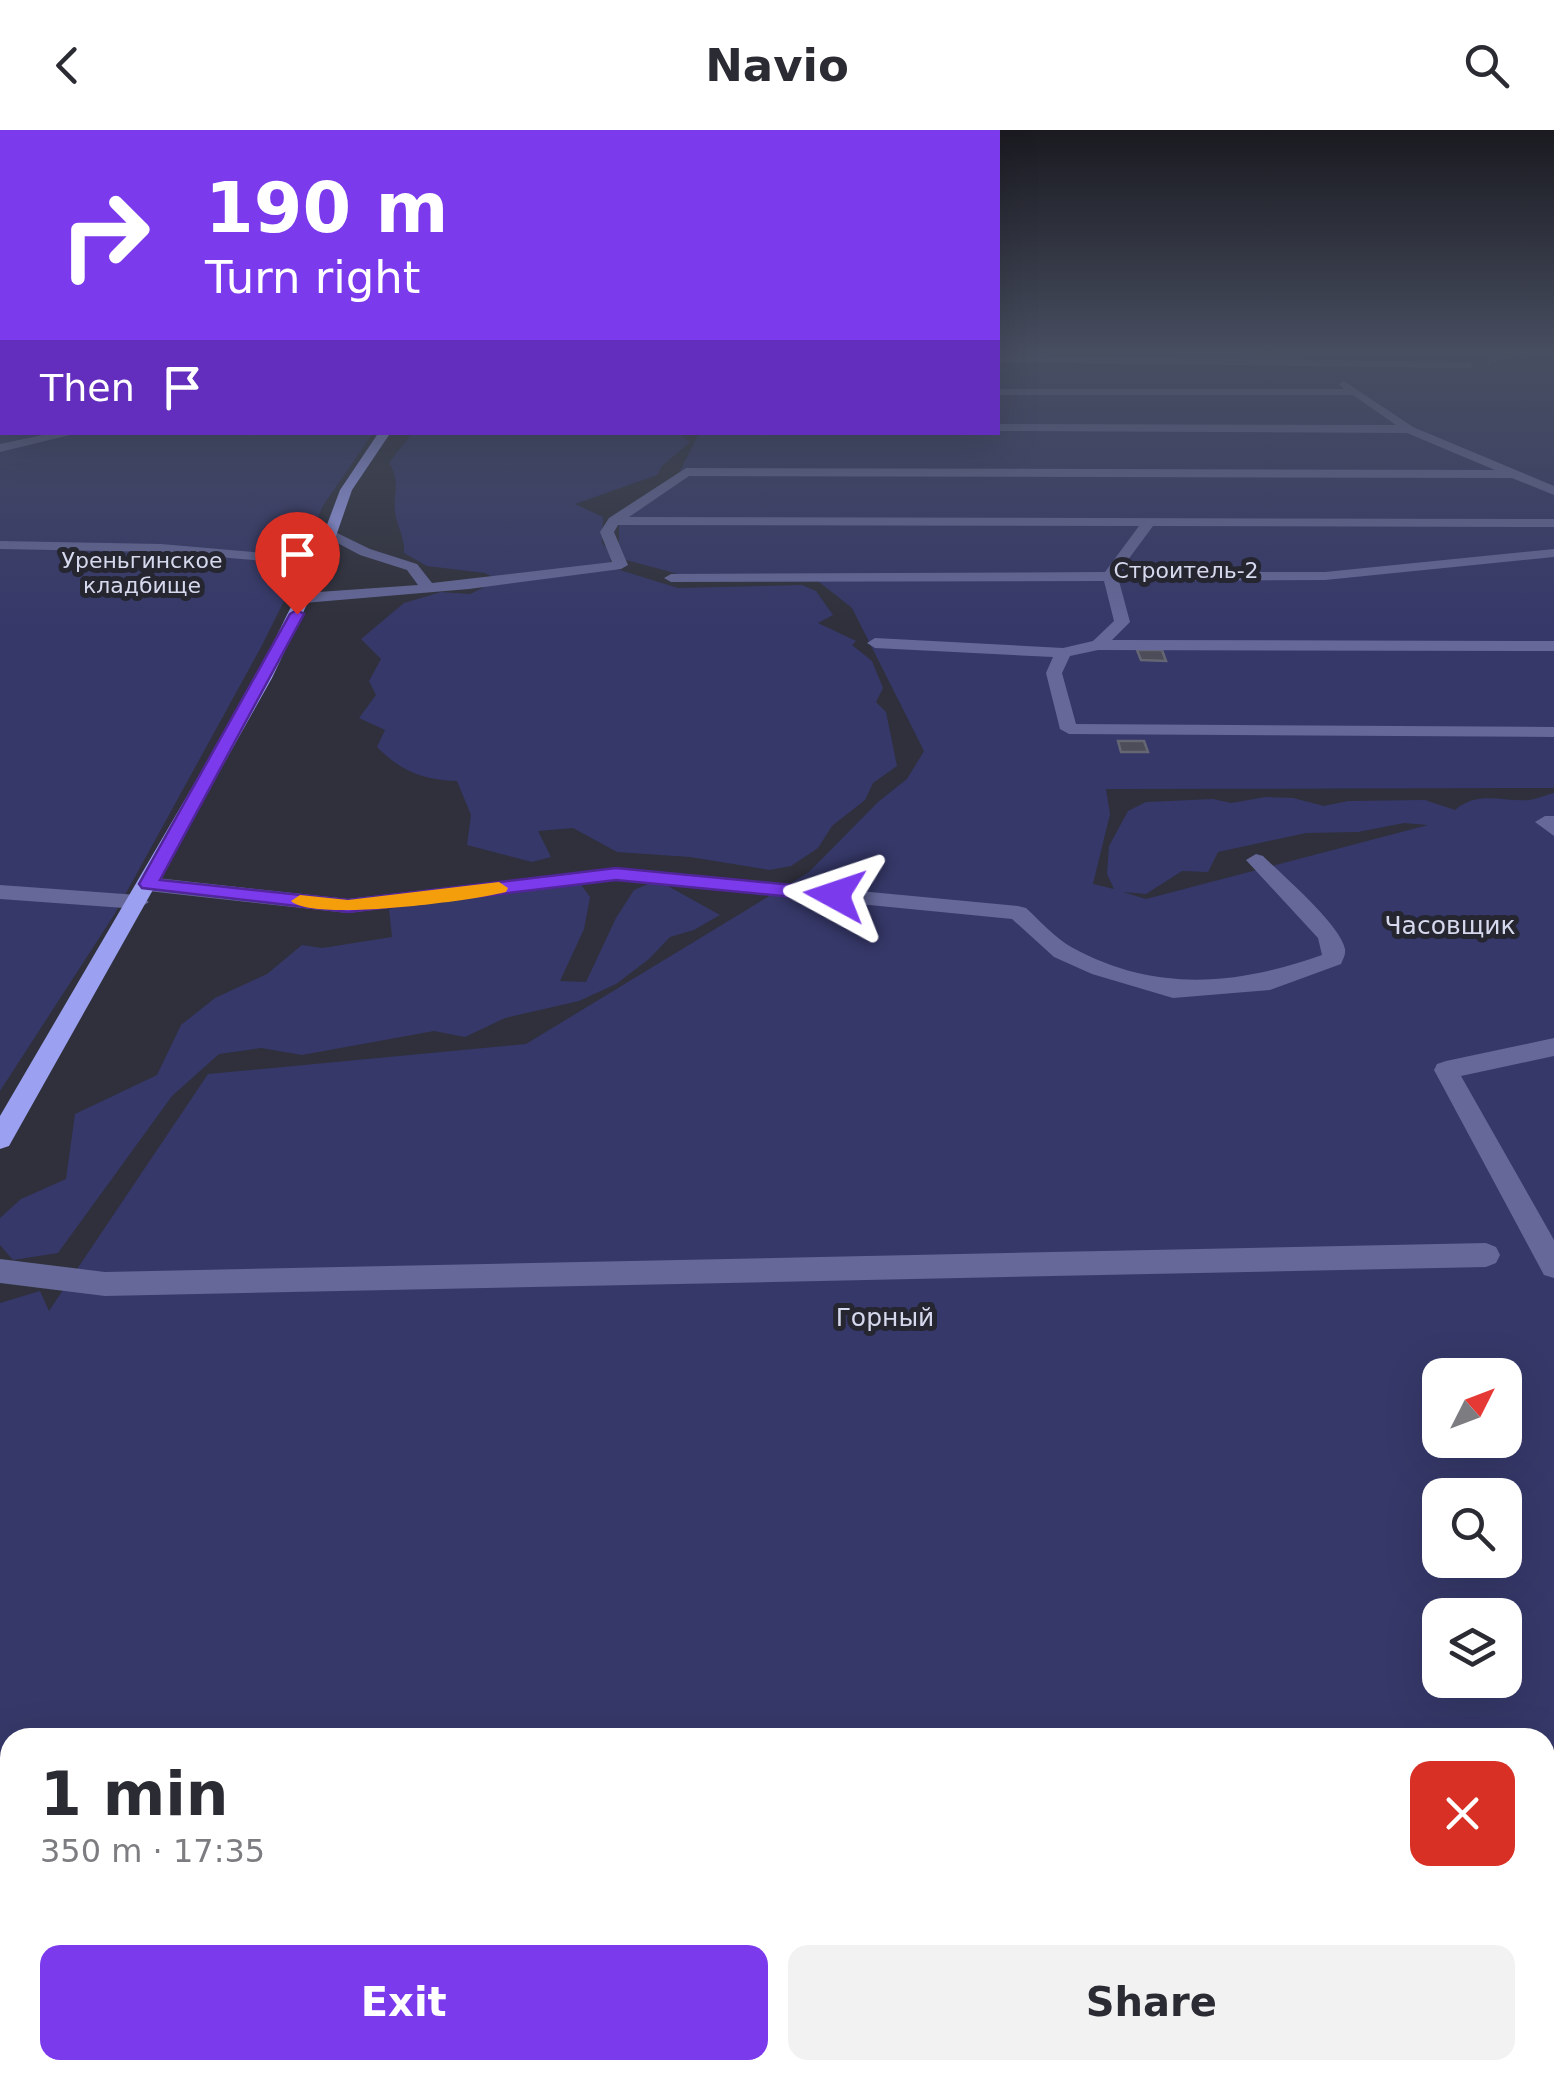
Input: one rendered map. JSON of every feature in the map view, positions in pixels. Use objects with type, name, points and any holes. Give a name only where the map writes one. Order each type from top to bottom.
[{"type":"main road","points":[[0,1139],[143,893],[304,598],[346,490],[378,443]]},
{"type":"street","points":[[1441,443],[1554,491]]},
{"type":"street","points":[[304,598],[621,565],[607,532],[614,521],[686,472],[1514,474]]},
{"type":"street","points":[[614,521],[1554,523]]},
{"type":"street","points":[[1110,575],[1148,524]]},
{"type":"street","points":[[330,534],[365,552],[412,567],[428,588]]},
{"type":"street","points":[[0,545],[161,548],[320,562]]},
{"type":"street","points":[[671,578],[1326,576],[1554,553]]},
{"type":"street","points":[[1098,645],[1122,622],[1110,575]]},
{"type":"street","points":[[875,642],[1062,654],[1098,645],[1554,646]]},
{"type":"street","points":[[1062,654],[1054,673],[1069,729],[1554,732]]},
{"type":"street","points":[[0,892],[143,893],[348,906],[616,874],[1018,912],[1062,952],[1100,969],[1173,990],[1270,982],[1332,959],[1334,948],[1326,934],[1256,860]]},
{"type":"street","points":[[1554,1046],[1446,1070],[1554,1266]]},
{"type":"street","points":[[0,1271],[106,1284],[1486,1256]]},
{"type":"green space","name":"Уреньгинское кладбище","points":[[0,443],[366,443],[322,507],[299,571],[260,649],[114,915],[0,1091]]},
{"type":"green space","points":[[404,443],[689,443],[657,475],[575,504],[603,517],[602,543],[611,553],[610,567],[678,588],[802,585],[816,591],[833,615],[818,623],[856,641],[852,645],[872,661],[883,688],[876,702],[886,712],[897,766],[873,783],[865,800],[832,826],[818,848],[791,866],[770,870],[690,857],[617,852],[573,828],[538,831],[551,857],[532,862],[467,845],[471,815],[457,781],[433,779],[404,768],[377,747],[385,730],[359,718],[376,695],[369,681],[381,659],[361,639],[404,603],[441,592],[470,594],[499,580],[485,573],[427,566],[404,553],[395,512],[395,476],[389,463]]},
{"type":"green space","name":"Горный","points":[[694,443],[1554,443],[1554,788],[1106,789],[1110,814],[1093,884],[1114,889],[1107,874],[1109,846],[1128,811],[1146,802],[1213,799],[1231,803],[1266,797],[1293,798],[1324,806],[1348,801],[1425,800],[1455,810],[1472,800],[1529,800],[1554,793],[1554,1728],[0,1728],[0,1303],[40,1291],[49,1311],[208,1074],[526,1044],[809,872],[878,802],[907,779],[924,751],[852,608],[814,578],[693,578],[619,558],[619,514],[677,477]],"holes":[[[1404,823],[1428,825],[1146,899],[1123,892],[1146,894],[1182,871],[1208,872],[1218,852],[1306,833],[1358,832]]]},
{"type":"green space","points":[[574,875],[590,897],[584,929],[560,981],[586,982],[616,918],[634,890],[657,880],[720,915],[694,930],[670,937],[616,984],[579,1001],[505,1018],[465,1037],[434,1031],[302,1055],[261,1048],[219,1054],[172,1096],[58,1253],[13,1260],[0,1245],[0,1218],[21,1199],[66,1179],[75,1114],[157,1075],[181,1025],[215,998],[267,974],[302,945],[322,948],[392,937],[389,909]]},
{"type":"building","points":[[1137,650],[1162,650],[1166,661],[1141,660]]},
{"type":"building","points":[[1118,741],[1144,741],[1148,752],[1121,752]]},
{"type":"slow traffic","points":[[300,901],[348,906],[499,888]]},
{"type":"route","points":[[297,614],[148,884],[348,906],[616,874],[835,895]]},
{"type":"park label","name":"Строитель-2","points":[[1186,570]]},
{"type":"park label","name":"Часовщик","points":[[1450,925]]}]
